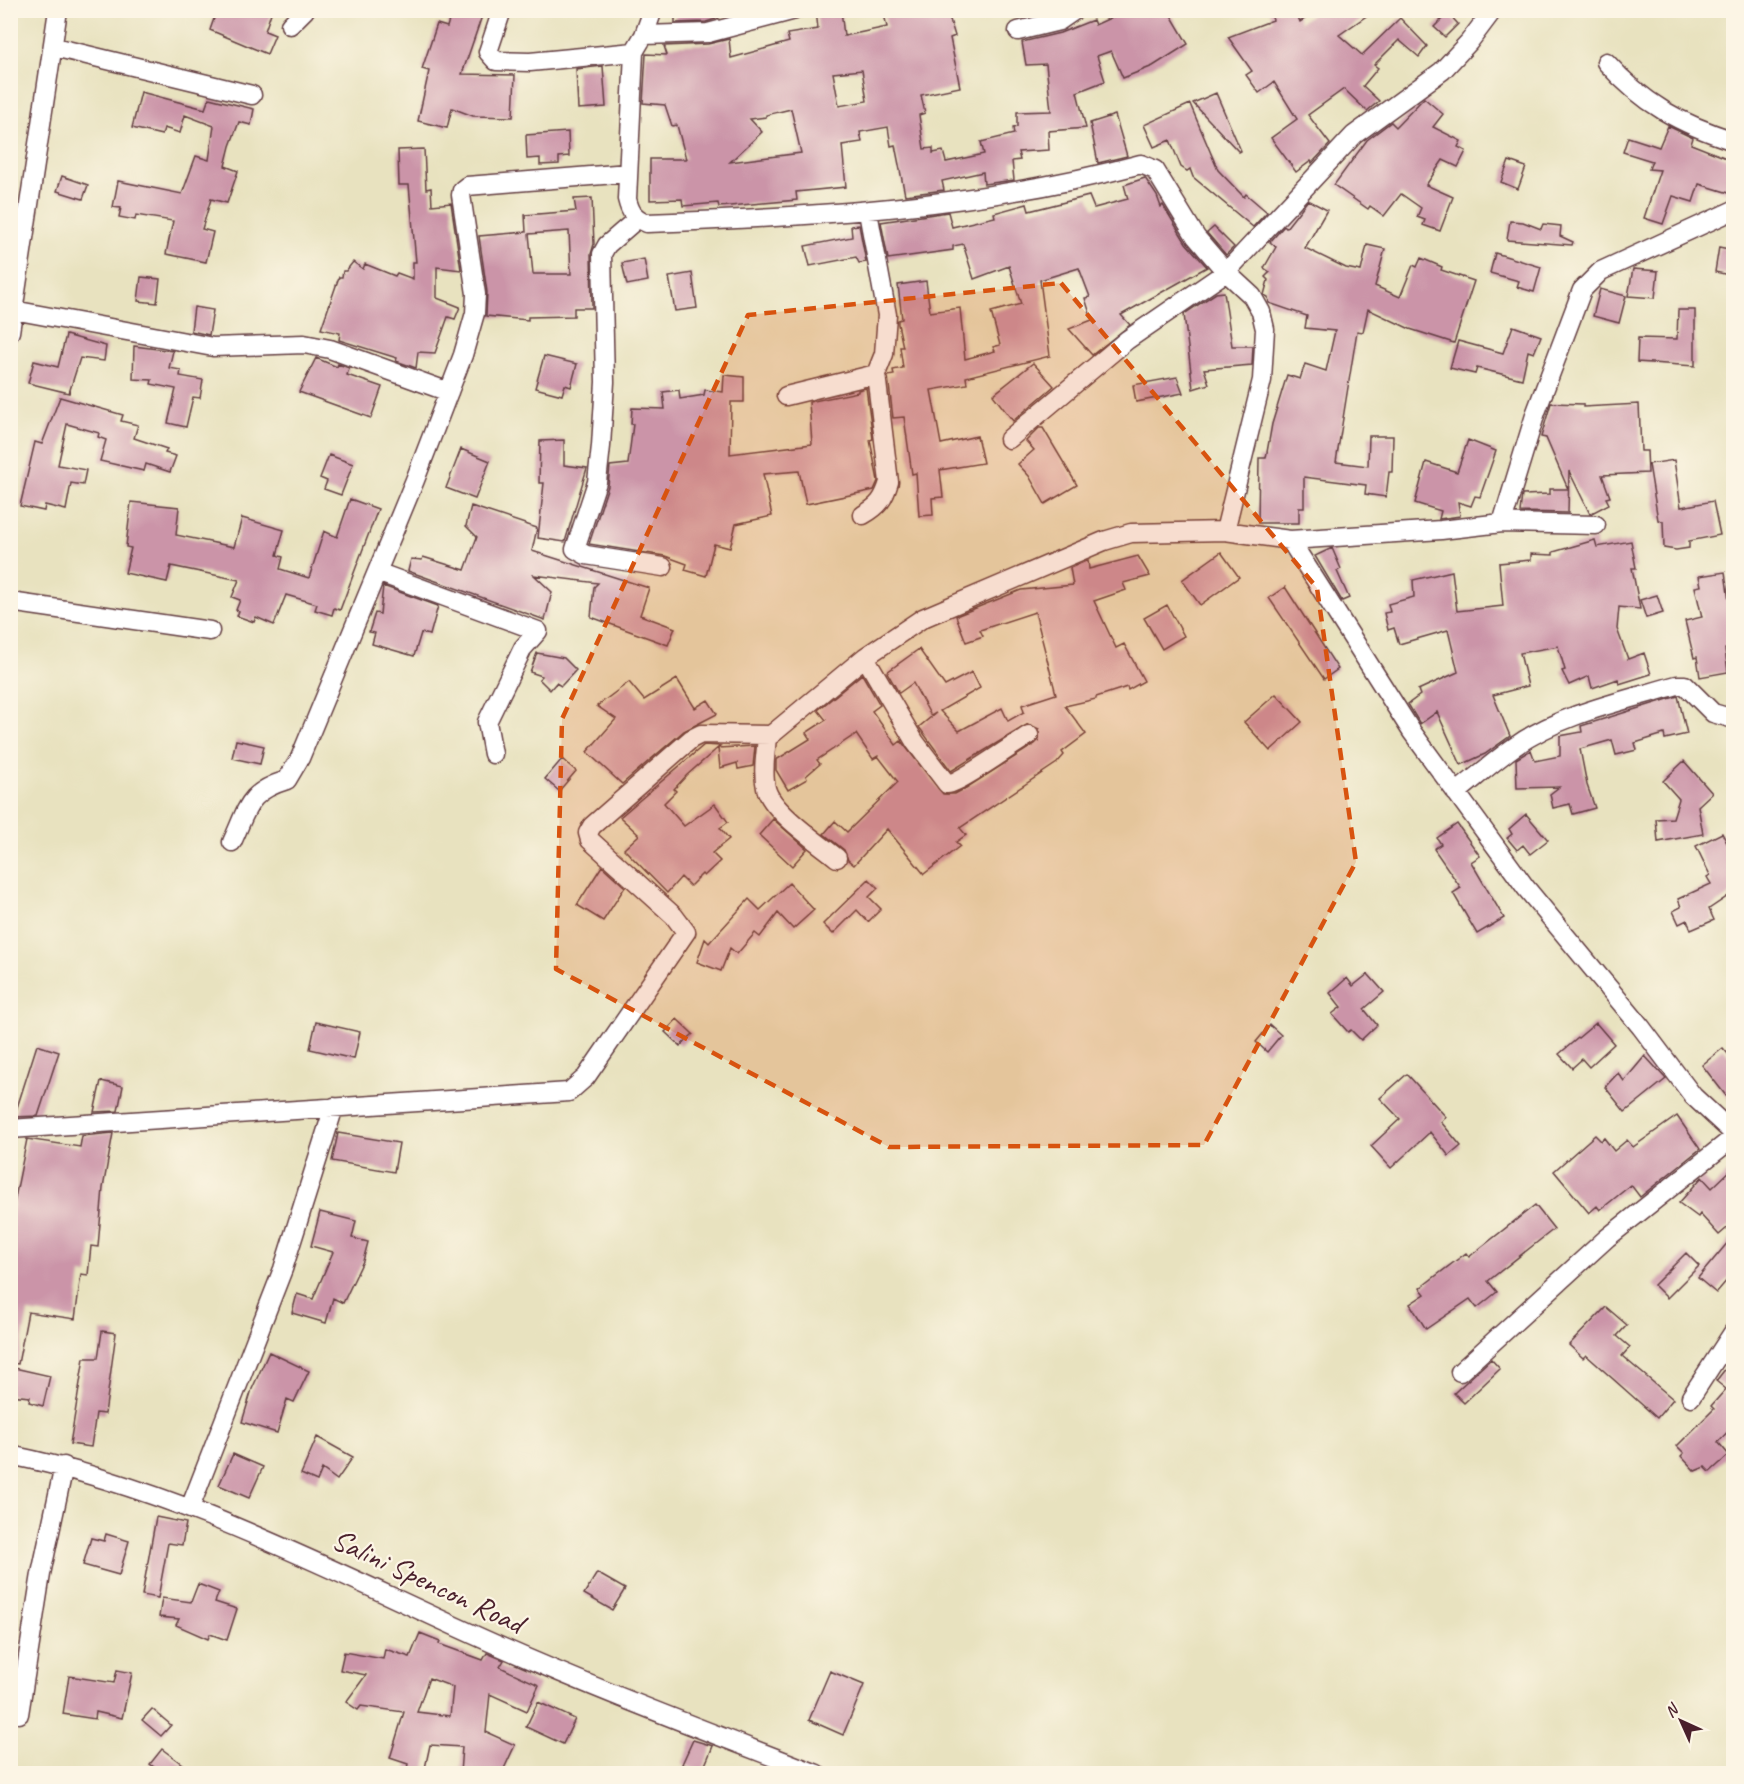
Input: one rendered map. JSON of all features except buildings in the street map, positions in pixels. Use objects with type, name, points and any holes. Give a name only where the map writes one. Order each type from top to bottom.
[{"type":"street","points":[[10,332],[58,10]]},
{"type":"street","points":[[290,25],[304,10]]},
{"type":"street","points":[[502,10],[488,52],[496,61],[530,62],[634,52]]},
{"type":"street","points":[[653,10],[644,35],[634,52],[627,199],[630,211],[637,219],[647,224],[868,212],[1036,190],[1141,165],[1148,165],[1155,170],[1196,237],[1226,272],[1252,296],[1261,312],[1265,329],[1262,380],[1225,531]]},
{"type":"street","points":[[644,35],[708,33],[795,10]]},
{"type":"street","points":[[1018,31],[1059,21],[1075,10]]},
{"type":"street","points":[[1009,439],[1127,340],[1226,272],[1354,135],[1442,71],[1469,42],[1493,10]]},
{"type":"street","points":[[54,47],[252,95]]},
{"type":"street","points":[[1606,62],[1640,97],[1685,124],[1734,141]]},
{"type":"street","points":[[232,842],[254,795],[268,786],[286,780],[300,758],[463,355],[476,303],[462,190],[467,186],[628,173]]},
{"type":"street","points":[[1502,523],[1536,412],[1582,290],[1601,271],[1734,210]]},
{"type":"street","points":[[863,515],[876,508],[885,497],[889,482],[876,374],[884,354],[887,315],[868,212]]},
{"type":"street","points":[[637,219],[607,245],[602,254],[604,382],[601,447],[597,482],[577,536],[575,549],[586,555],[663,567]]},
{"type":"street","points":[[13,310],[213,347],[304,344],[330,349],[449,392]]},
{"type":"street","points":[[786,396],[876,374]]},
{"type":"street","points":[[10,1129],[569,1092],[586,1077],[686,932],[674,916],[590,840],[588,833],[592,826],[691,738],[701,734],[767,736],[865,657],[923,618],[1104,541],[1131,533],[1225,531],[1290,540],[1440,530],[1502,523],[1596,525]]},
{"type":"street","points":[[1290,540],[1412,732],[1526,888],[1641,1027],[1693,1096],[1734,1136],[1554,1283],[1460,1372]]},
{"type":"street","points":[[377,572],[538,631],[523,648],[486,722],[493,754]]},
{"type":"street","points":[[10,602],[210,631]]},
{"type":"street","points":[[865,657],[915,742],[947,784],[957,783],[994,756],[1029,735]]},
{"type":"street","points":[[1456,793],[1515,745],[1535,735],[1602,708],[1677,685],[1685,685],[1713,713],[1734,719]]},
{"type":"street","points":[[767,736],[764,772],[768,794],[783,812],[837,858]]},
{"type":"street","points":[[190,1508],[283,1269],[334,1107]]},
{"type":"street","points":[[1691,1397],[1734,1331]]},
{"type":"street","name":"Salini Spencon Road","points":[[10,1455],[64,1466],[190,1508],[310,1558],[482,1638],[617,1696],[817,1773]]},
{"type":"street","points":[[19,1714],[41,1574],[64,1466]]},
{"type":"highlighted area","points":[[1061,283],[1317,588],[1356,862],[1204,1145],[889,1147],[556,969],[562,719],[748,315]]}]
